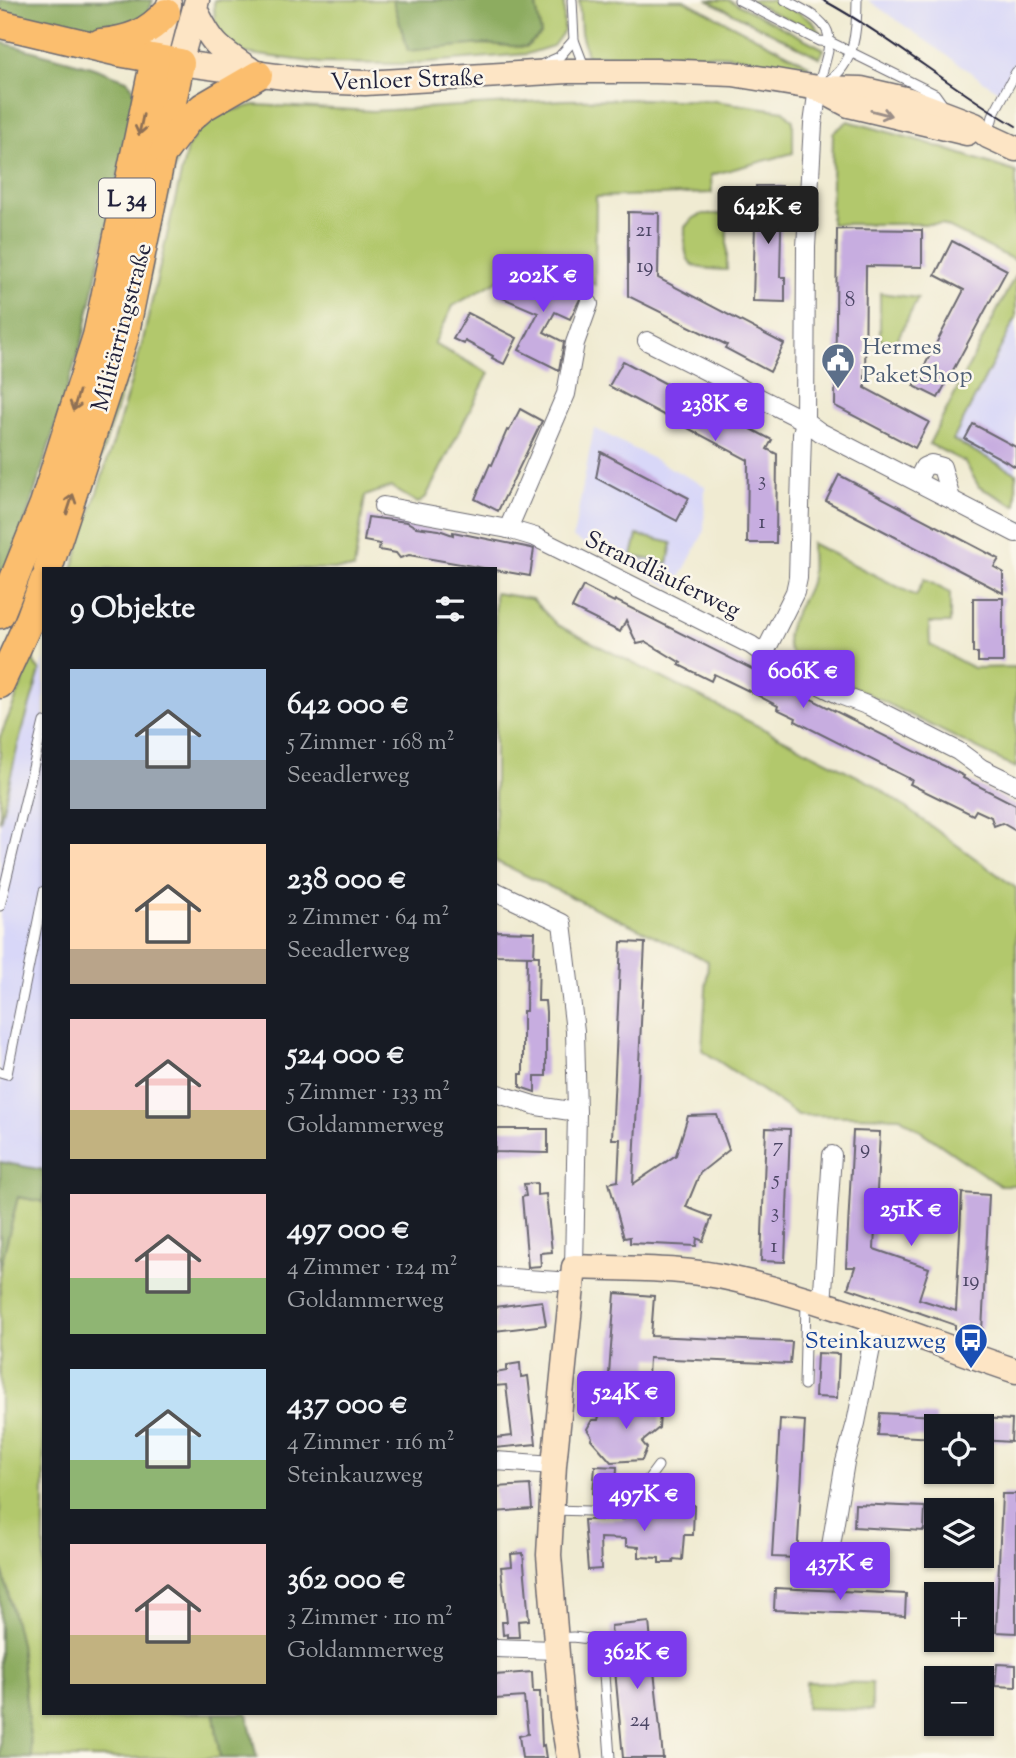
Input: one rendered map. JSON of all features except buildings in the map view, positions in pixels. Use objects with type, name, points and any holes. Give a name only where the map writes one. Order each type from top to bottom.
[{"type":"main road","name":"Militärringstraße","points":[[3,609],[44,504],[97,336],[168,61],[196,5]]},
{"type":"main road","points":[[162,155],[187,121],[204,107],[258,75],[218,48],[209,37],[196,5]]},
{"type":"main road","name":"L 34","points":[[168,6],[168,61]]},
{"type":"main road","points":[[83,44],[125,40],[146,32],[168,6]]},
{"type":"main road","name":"Venloer Straße","points":[[0,24],[168,61],[313,81],[365,83],[585,71],[733,74],[818,88],[861,89],[909,100],[947,113],[975,125],[1016,149]]},
{"type":"main road","name":"Militärringstraße","points":[[49,567],[124,337],[162,155],[168,61]]},
{"type":"main road","name":"Venloer Straße","points":[[818,88],[849,105],[956,132],[988,135]]},
{"type":"main road","points":[[0,684],[37,624],[42,593]]},
{"type":"main road","points":[[569,1758],[555,1644],[549,1555],[554,1465],[574,1274],[687,1272],[732,1278],[1016,1371]]},
{"type":"street","points":[[764,654],[795,592],[798,578],[802,434],[805,421],[806,247],[813,124],[818,88]]},
{"type":"street","points":[[508,528],[566,394],[575,343],[589,304]]},
{"type":"street","points":[[648,341],[1016,533]]},
{"type":"street","name":"Strandläuferweg","points":[[383,506],[508,528],[535,537],[751,645],[803,677],[869,706],[958,751],[981,768],[1016,785]]},
{"type":"street","points":[[3,609],[37,624]]},
{"type":"street","points":[[497,892],[562,923],[575,1031],[577,1112],[574,1274],[497,1277]]},
{"type":"street","points":[[497,1094],[558,1111],[577,1112]]},
{"type":"street","points":[[814,1303],[832,1155]]},
{"type":"street","points":[[827,1570],[845,1462],[856,1423],[876,1323]]},
{"type":"street","points":[[497,1461],[554,1465]]},
{"type":"street","points":[[497,1648],[555,1644]]},
{"type":"lane","points":[[572,0],[574,40],[585,71]]},
{"type":"lane","points":[[739,0],[819,41],[830,42],[851,51],[935,94],[947,113]]},
{"type":"lane","points":[[785,0],[816,16],[827,26],[830,42],[818,88]]},
{"type":"lane","points":[[818,88],[836,76],[851,51],[856,30],[857,0]]},
{"type":"lane","points":[[522,74],[559,57],[574,40]]},
{"type":"lane","points":[[988,135],[994,113],[1016,72]]},
{"type":"lane","points":[[0,906],[5,860],[42,729]]},
{"type":"lane","points":[[0,1072],[7,1074],[42,901]]},
{"type":"lane","points":[[804,1385],[814,1303]]},
{"type":"lane","points":[[551,1510],[624,1512],[658,1466]]},
{"type":"lane","points":[[555,1644],[573,1637],[597,1640],[602,1647],[610,1758]]},
{"type":"shaded area","points":[[868,0],[1016,0],[1016,60],[999,92]]},
{"type":"shaded area","points":[[1016,318],[1016,473],[953,441]]},
{"type":"shaded area","points":[[594,428],[705,486],[704,532],[674,589],[573,538]]},
{"type":"shaded area","points":[[42,666],[42,1170],[0,1162],[0,822],[18,745]]},
{"type":"green space","points":[[0,0],[153,0],[146,20],[107,30],[81,30],[0,11]]},
{"type":"green space","points":[[214,0],[393,0],[408,50],[483,44],[526,47],[541,34],[535,0],[564,0],[564,31],[553,46],[527,54],[404,64],[321,63],[243,53],[215,33]]},
{"type":"green space","points":[[393,0],[535,0],[541,34],[526,47],[483,44],[408,51]]},
{"type":"green space","points":[[579,0],[684,0],[809,65],[804,68],[730,56],[680,53],[587,56],[581,33]]},
{"type":"green space","points":[[707,0],[729,0],[824,49],[820,58]]},
{"type":"green space","points":[[748,0],[776,0],[813,22],[822,34],[821,36]]},
{"type":"green space","points":[[0,42],[91,67],[127,80],[133,88],[135,98],[83,338],[27,516],[0,584]]},
{"type":"green space","points":[[564,100],[715,101],[784,111],[793,121],[793,153],[711,175],[712,193],[596,197],[595,285],[539,257],[453,306],[434,344],[489,373],[426,497],[418,503],[391,487],[365,496],[354,567],[73,567],[143,340],[187,148],[201,125],[222,113],[255,105],[373,111]]},
{"type":"green space","points":[[848,121],[1016,172],[1016,261],[942,224],[831,224],[833,133]]},
{"type":"green space","points":[[179,152],[124,384],[68,567],[60,567],[173,157]]},
{"type":"green space","points":[[703,214],[727,214],[727,270],[696,266],[687,257],[685,227],[693,218]]},
{"type":"green space","points":[[1016,274],[1016,318],[953,440],[1016,473],[1016,506],[979,487],[965,462],[929,444]]},
{"type":"green space","points":[[880,293],[918,298],[896,342],[880,340]]},
{"type":"green space","points":[[637,535],[672,543],[668,563],[632,556]]},
{"type":"green space","points":[[811,543],[916,596],[924,579],[950,593],[950,623],[929,623],[930,645],[973,668],[1016,667],[1016,768],[796,658],[789,649],[788,630],[810,582]]},
{"type":"green space","points":[[497,593],[532,599],[557,625],[873,784],[1016,888],[1016,1185],[999,1185],[900,1117],[798,1115],[702,1050],[708,961],[497,862]]},
{"type":"green space","points":[[24,653],[32,654],[40,671],[18,745],[0,822],[0,737],[28,669],[20,665]]},
{"type":"green space","points":[[0,1162],[42,1170],[42,1202],[18,1197],[0,1269]]},
{"type":"green space","points":[[18,1197],[42,1202],[42,1715],[214,1715],[220,1758],[32,1758],[20,1644],[0,1559],[0,1269]]},
{"type":"green space","points":[[0,1559],[20,1644],[32,1758],[0,1758]]},
{"type":"green space","points":[[806,1682],[872,1683],[872,1710],[806,1708]]},
{"type":"green space","points":[[214,1715],[247,1715],[257,1758],[220,1758]]},
{"type":"tram line","points":[[823,0],[1016,126]]},
{"type":"place","name":"Hermes PaketShop","points":[[838,390]]},
{"type":"place","name":"Steinkauzweg","points":[[971,1370]]}]
